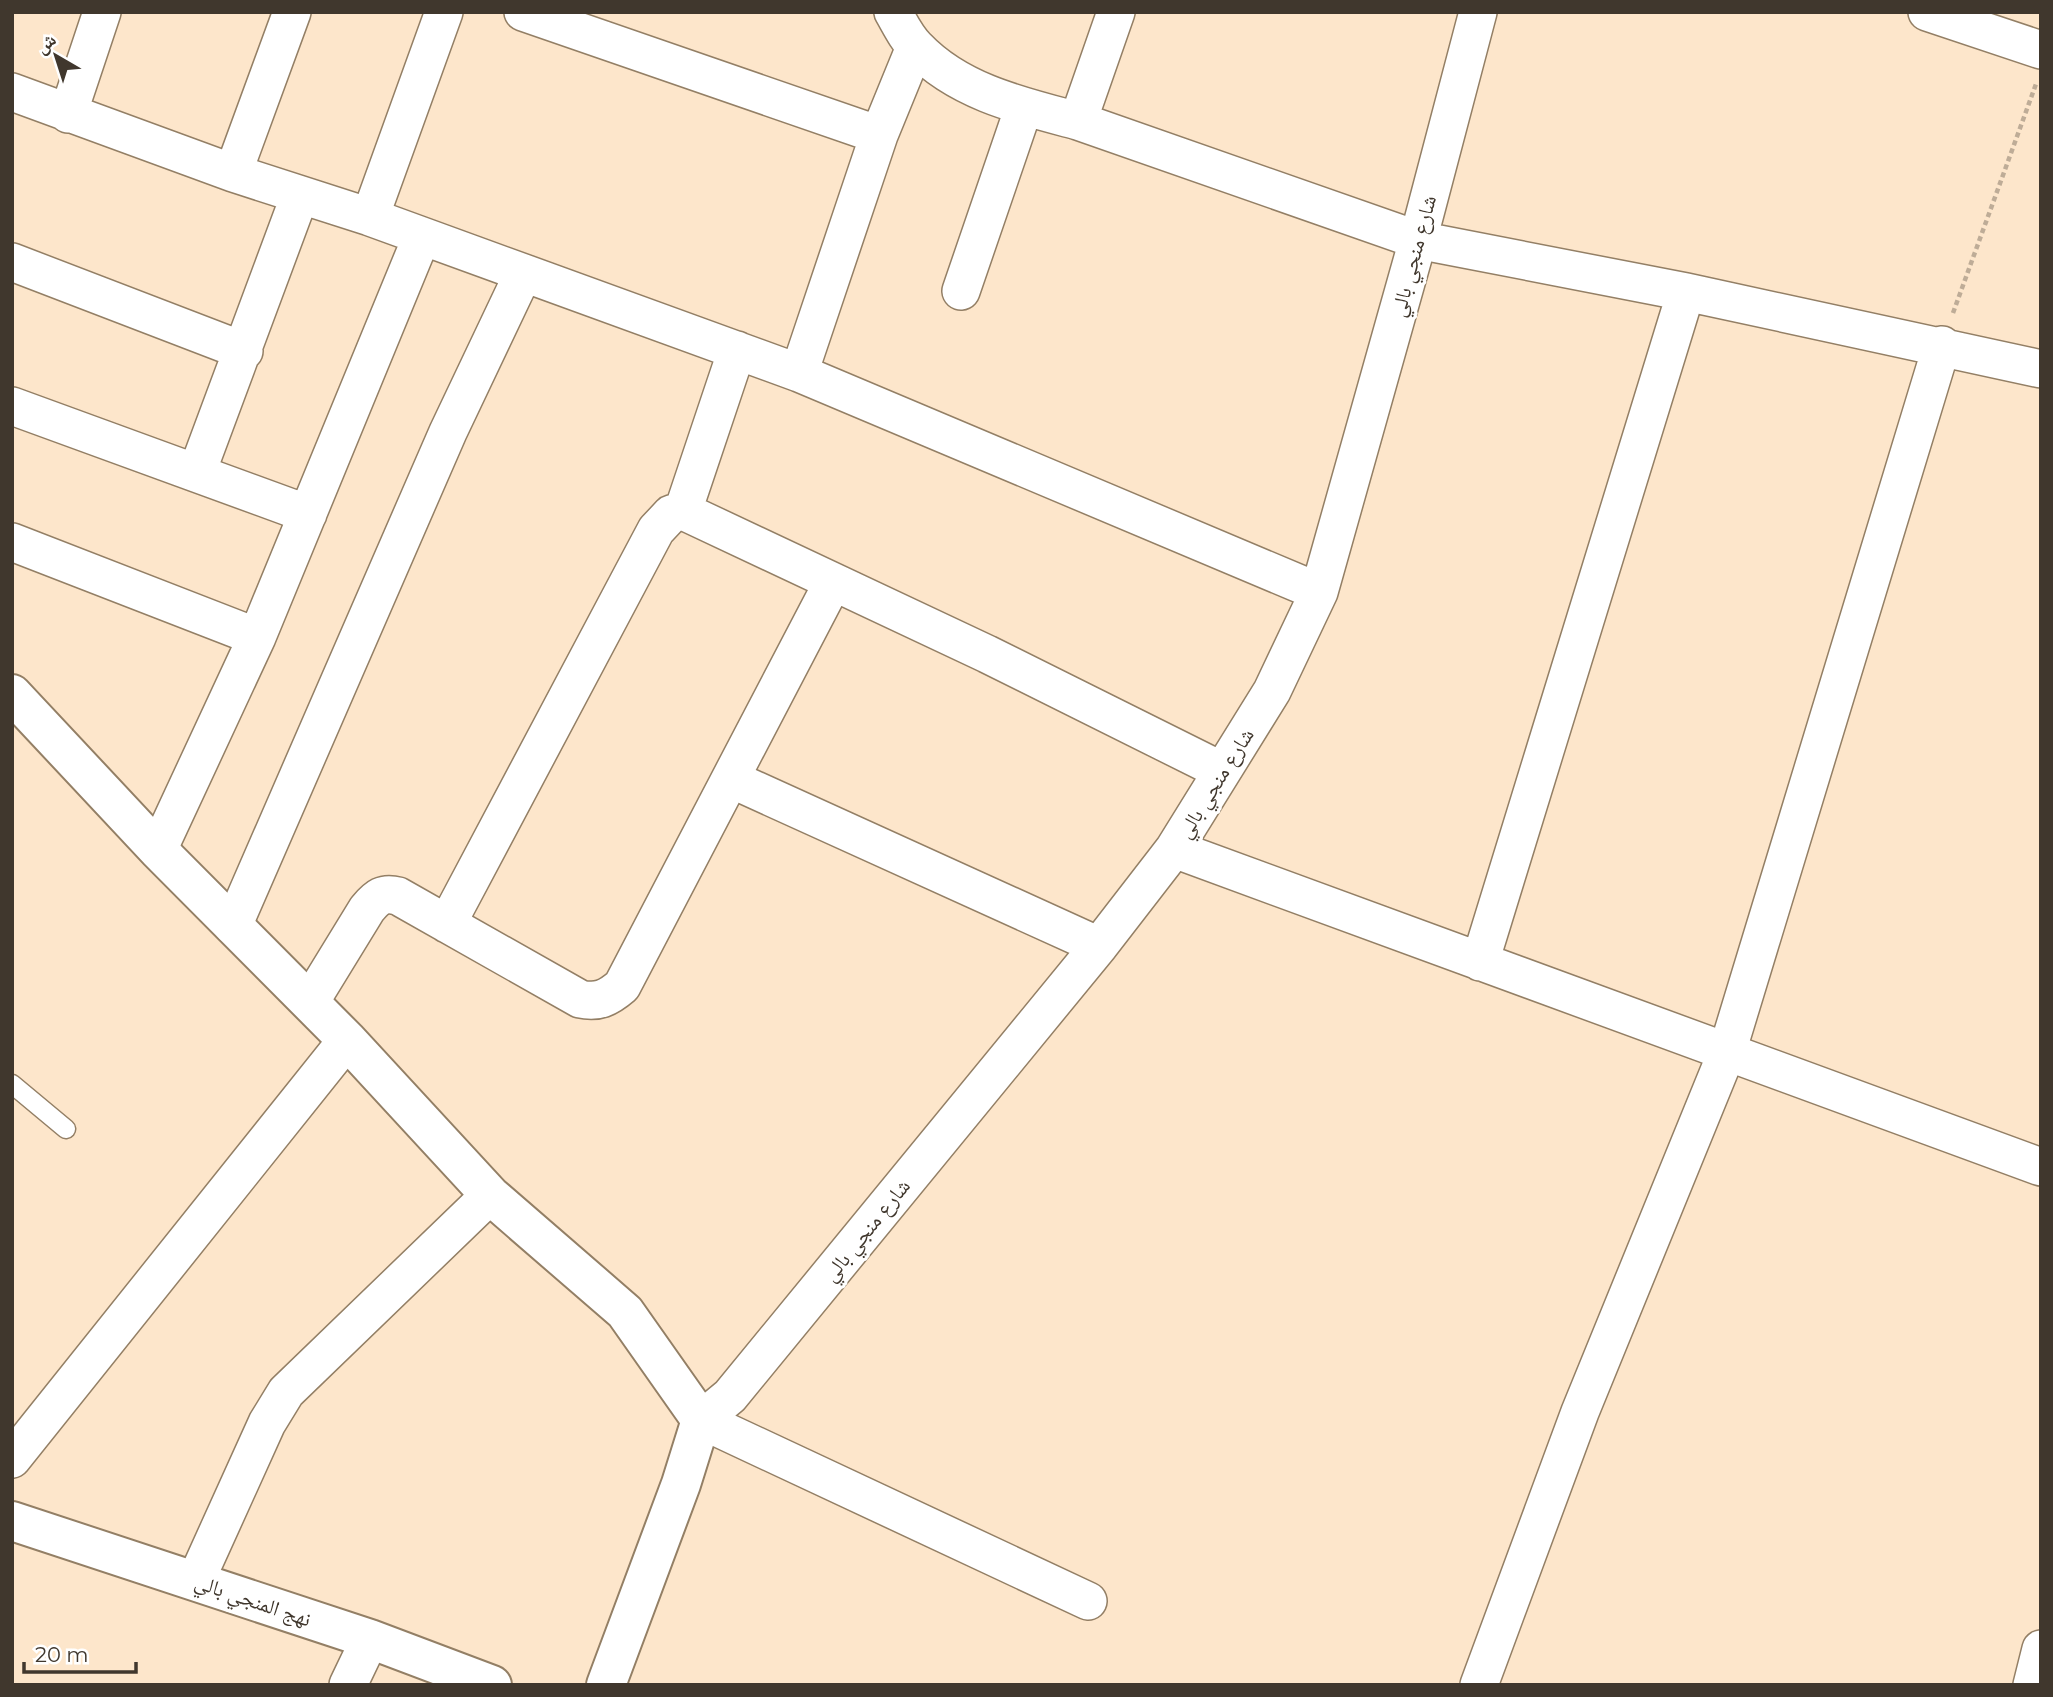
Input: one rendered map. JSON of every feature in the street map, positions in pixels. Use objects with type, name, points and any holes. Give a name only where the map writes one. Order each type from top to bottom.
[{"type":"street","points":[[68,114],[102,12]]},
{"type":"street","points":[[233,173],[292,12]]},
{"type":"street","points":[[370,217],[444,12]]},
{"type":"street","points":[[523,12],[880,135]]},
{"type":"street","points":[[893,12],[915,47],[943,72],[974,88],[1024,107],[1078,121],[1418,240],[1942,345],[2041,369]]},
{"type":"street","points":[[1078,121],[1116,12]]},
{"type":"street","name":"شارع منجي بالي","points":[[701,1420],[730,1396],[1099,946],[1174,849],[1272,691],[1319,592],[1418,240],[1478,12]]},
{"type":"street","points":[[1927,12],[2038,66]]},
{"type":"street","points":[[799,373],[880,135],[915,47]]},
{"type":"street","points":[[12,92],[233,173],[370,217],[799,373],[1319,592]]},
{"type":"street","points":[[961,291],[1024,107]]},
{"type":"street","points":[[197,472],[300,195]]},
{"type":"street","points":[[159,850],[257,637],[422,236]]},
{"type":"street","points":[[12,262],[244,351]]},
{"type":"street","points":[[233,926],[448,432],[523,274]]},
{"type":"street","points":[[1480,962],[1686,292]]},
{"type":"street","points":[[1479,1685],[1580,1412],[1727,1052],[1942,345]]},
{"type":"street","points":[[683,511],[737,350]]},
{"type":"street","points":[[12,406],[308,514]]},
{"type":"street","points":[[447,924],[656,530],[671,514],[683,511],[1222,771]]},
{"type":"street","points":[[12,542],[257,637]]},
{"type":"street","points":[[310,1002],[377,897],[388,894],[398,896],[580,999],[594,1002],[609,997],[622,986],[833,582]]},
{"type":"street","points":[[12,694],[159,850],[347,1040],[491,1195],[625,1312],[701,1420],[1088,1601]]},
{"type":"street","points":[[731,779],[1099,946]]},
{"type":"street","points":[[1174,849],[2041,1167]]},
{"type":"street","points":[[12,1459],[347,1040]]},
{"type":"street","points":[[196,1580],[267,1423],[286,1392],[491,1195]]},
{"type":"street","points":[[606,1685],[681,1484],[701,1420]]},
{"type":"street","name":"نهج المنجي بالي","points":[[12,1521],[370,1639],[492,1685]]},
{"type":"street","points":[[348,1685],[370,1639]]},
{"type":"street","points":[[2032,1685],[2041,1649]]},
{"type":"lane","points":[[12,1084],[66,1129]]},
{"type":"path","points":[[1942,345],[2038,66]]}]
